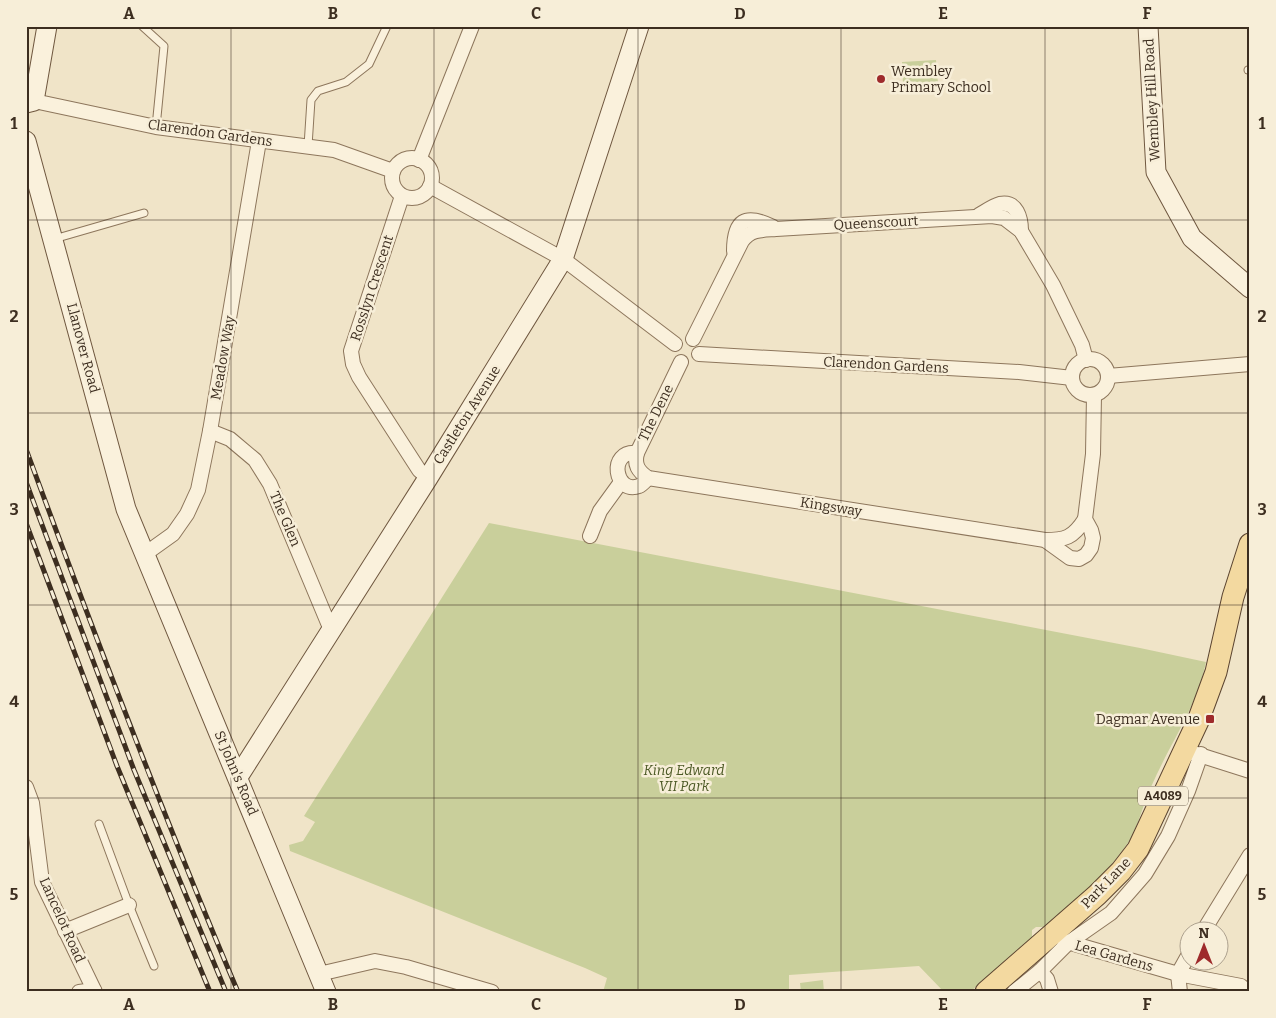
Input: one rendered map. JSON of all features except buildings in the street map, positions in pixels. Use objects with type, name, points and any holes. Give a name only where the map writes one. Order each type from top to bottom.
[{"type":"main road","name":"Park Lane","points":[[986,992],[1060,939],[1121,871],[1138,849],[1193,752],[1198,721],[1216,672],[1234,597],[1250,544]]},
{"type":"street","points":[[30,102],[47,26]]},
{"type":"street","points":[[419,160],[472,26]]},
{"type":"street","name":"Castleton Avenue","points":[[238,777],[428,478],[564,259],[639,26]]},
{"type":"street","name":"Wembley Hill Road","points":[[1148,26],[1156,172],[1192,238],[1250,288]]},
{"type":"street","name":"Clarendon Gardens","points":[[30,102],[156,127],[334,150],[393,171]]},
{"type":"street","name":"Meadow Way","points":[[145,554],[173,534],[187,514],[198,490],[210,431],[260,140]]},
{"type":"street","name":"Llanover Road","points":[[28,150],[126,509],[145,554]]},
{"type":"street","points":[[408,158],[419,160],[429,169],[432,175],[427,192],[414,198],[402,196],[393,186],[391,179],[393,171],[396,165],[408,158]]},
{"type":"street","points":[[430,186],[564,259],[675,344]]},
{"type":"street","name":"Rosslyn Crescent","points":[[402,196],[351,352],[353,364],[359,377],[419,470],[428,478]]},
{"type":"street","name":"Queenscourt","points":[[693,338],[734,256],[747,235],[752,232],[976,217],[1001,204],[1011,205],[1018,212],[1021,222],[1020,231],[1053,285],[1082,346],[1086,360]]},
{"type":"street","points":[[682,338],[693,338],[699,345],[699,354],[692,362],[681,362],[675,356],[675,344],[682,338]]},
{"type":"street","name":"Clarendon Gardens","points":[[699,354],[1020,372],[1072,378]]},
{"type":"street","points":[[1086,360],[1099,361],[1107,370],[1108,376],[1105,388],[1094,395],[1088,395],[1077,389],[1072,378],[1076,366],[1086,360]]},
{"type":"street","name":"The Dene","points":[[621,482],[617,472],[618,462],[630,452],[637,453],[681,362]]},
{"type":"street","points":[[1108,376],[1250,364]]},
{"type":"street","name":"Kingsway","points":[[648,478],[1045,540],[1062,540],[1073,534],[1085,519],[1093,454],[1094,395]]},
{"type":"street","name":"The Glen","points":[[210,431],[230,439],[255,460],[270,484],[331,630]]},
{"type":"street","points":[[590,536],[600,511],[621,482],[628,486],[639,486],[648,478],[639,472],[635,461],[637,453]]},
{"type":"street","name":"Kingsway","points":[[1045,540],[1070,558],[1079,559],[1086,555],[1091,548],[1093,538],[1085,519]]},
{"type":"street","name":"St John's Road","points":[[145,554],[326,992]]},
{"type":"street","points":[[1193,752],[1250,771]]},
{"type":"street","name":"Lancelot Road","points":[[26,787],[32,803],[42,882],[95,991]]},
{"type":"street","points":[[1210,920],[1250,855]]},
{"type":"street","points":[[65,931],[129,905]]},
{"type":"street","name":"Park Lane","points":[[1014,992],[1040,970],[1060,939]]},
{"type":"street","name":"Lea Gardens","points":[[1060,939],[1178,974],[1241,986],[1248,992]]},
{"type":"street","points":[[319,974],[375,961],[406,967],[492,992]]},
{"type":"street","points":[[1040,970],[1047,979],[1050,992]]},
{"type":"street","points":[[1180,970],[1178,974],[1180,992]]},
{"type":"street","points":[[79,992],[95,991]]},
{"type":"lane","points":[[142,26],[164,46],[156,127]]},
{"type":"lane","points":[[308,146],[311,100],[318,91],[346,82],[369,64],[387,26]]},
{"type":"lane","points":[[53,239],[144,213]]},
{"type":"lane","points":[[98,824],[154,966]]},
{"type":"green space","points":[[936,60],[938,83],[903,85],[902,62]]},
{"type":"green space","name":"King Edward VII Park","points":[[489,523],[1206,662],[1196,695],[1158,771],[1139,820],[1123,850],[1086,891],[1043,927],[1036,927],[1032,930],[1032,937],[970,992],[944,992],[919,966],[789,975],[789,992],[603,992],[607,978],[585,968],[290,851],[289,845],[303,841],[315,822],[304,816]]},
{"type":"green space","points":[[823,980],[824,992],[801,992],[800,983]]},
{"type":"railway","points":[[26,449],[129,722],[238,992]]},
{"type":"railway","points":[[26,482],[134,770],[226,992]]},
{"type":"railway","points":[[26,523],[117,766],[210,992]]},
{"type":"place","name":"Wembley Primary School","points":[[881,79]]},
{"type":"place","name":"Dagmar Avenue","points":[[1210,719]]}]
